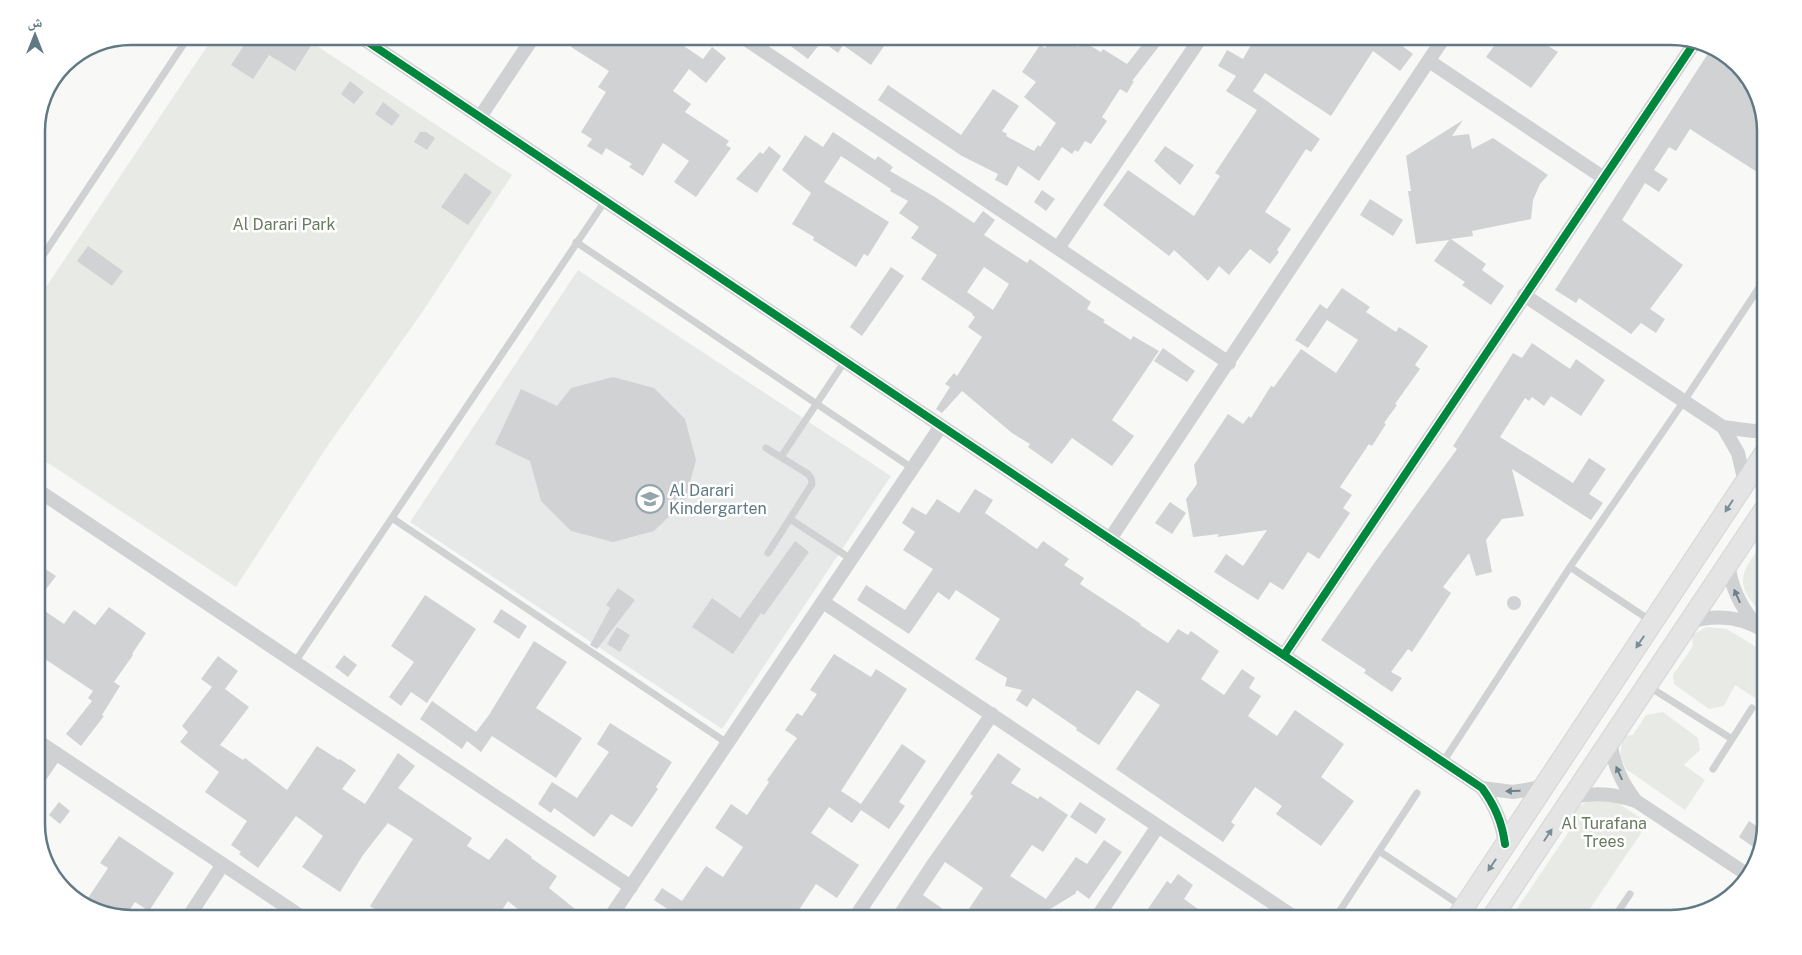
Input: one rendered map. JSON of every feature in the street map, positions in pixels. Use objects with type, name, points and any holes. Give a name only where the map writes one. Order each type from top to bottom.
[{"type":"main road","points":[[1461,910],[1757,464]]},
{"type":"main road","points":[[1497,910],[1757,520]]},
{"type":"street","points":[[372,45],[1482,788],[1499,814],[1505,844]]},
{"type":"street","points":[[480,117],[528,45]]},
{"type":"street","points":[[754,45],[1228,363]]},
{"type":"street","points":[[1058,248],[1196,45]]},
{"type":"street","points":[[1110,539],[1439,45]]},
{"type":"street","points":[[1284,655],[1691,48]]},
{"type":"street","points":[[1429,61],[1604,178]]},
{"type":"street","points":[[1524,295],[1723,427],[1757,431]]},
{"type":"street","points":[[615,910],[941,426]]},
{"type":"street","points":[[1723,427],[1738,453],[1745,482]]},
{"type":"street","points":[[45,495],[631,887]]},
{"type":"street","points":[[1728,563],[1730,579],[1736,596],[1744,611],[1757,624]]},
{"type":"street","points":[[823,602],[1284,910]]},
{"type":"street","points":[[1689,622],[1704,617],[1721,616],[1739,619],[1757,626]]},
{"type":"street","points":[[860,910],[992,714]]},
{"type":"street","points":[[1610,742],[1612,758],[1618,773],[1636,802]]},
{"type":"street","points":[[45,746],[292,910]]},
{"type":"street","points":[[45,769],[56,753]]},
{"type":"street","points":[[1482,788],[1513,792],[1543,787]]},
{"type":"street","points":[[1573,797],[1605,793],[1621,796],[1636,802],[1742,871]]},
{"type":"street","points":[[1102,910],[1158,826]]},
{"type":"street","points":[[193,910],[223,864]]},
{"type":"lane","points":[[45,251],[183,45]]},
{"type":"lane","points":[[295,662],[605,200]]},
{"type":"lane","points":[[576,242],[912,468]]},
{"type":"lane","points":[[1443,762],[1570,567],[1757,291]]},
{"type":"lane","points":[[781,457],[844,361]]},
{"type":"lane","points":[[766,448],[808,474],[812,484],[768,553]]},
{"type":"lane","points":[[392,518],[727,743]]},
{"type":"lane","points":[[790,519],[851,559]]},
{"type":"lane","points":[[1570,567],[1653,622]]},
{"type":"lane","points":[[1647,685],[1732,739]]},
{"type":"lane","points":[[1713,769],[1752,708]]},
{"type":"lane","points":[[1340,910],[1417,793]]},
{"type":"lane","points":[[1379,851],[1455,910]]},
{"type":"lane","points":[[1619,910],[1630,894]]},
{"type":"shaded area","name":"Al Darari Kindergarten","points":[[578,270],[891,476],[722,729],[410,522]]},
{"type":"green space","name":"Al Darari Park","points":[[208,45],[316,45],[512,175],[421,314],[326,448],[236,587],[45,461],[45,289]]},
{"type":"green space","points":[[1757,551],[1757,607],[1747,595],[1744,586],[1743,578],[1750,561]]},
{"type":"green space","points":[[1706,627],[1727,629],[1757,647],[1757,695],[1755,698],[1735,685],[1724,706],[1709,709],[1674,684],[1673,675],[1693,646],[1691,636]]},
{"type":"green space","name":"Al Turafana Trees","points":[[1663,712],[1698,738],[1700,750],[1684,765],[1705,780],[1685,810],[1626,769],[1620,755],[1623,736],[1633,735],[1646,715]]},
{"type":"green space","name":"Al Turafana Trees","points":[[1612,799],[1648,823],[1589,910],[1516,910],[1574,824],[1575,809],[1590,800]]},
{"type":"building","points":[[244,45],[311,45],[295,71],[269,55],[253,79],[231,65]]},
{"type":"building","points":[[572,45],[682,45],[703,59],[712,47],[726,58],[706,83],[689,69],[673,91],[691,104],[685,112],[729,141],[726,145],[731,148],[696,197],[674,182],[689,161],[663,143],[643,176],[629,167],[632,164],[606,148],[602,155],[587,146],[592,139],[581,132],[606,92],[598,87],[609,71],[571,47]]},
{"type":"building","points":[[789,45],[819,45],[808,59]]},
{"type":"building","points":[[827,45],[843,45],[838,53]]},
{"type":"building","points":[[843,45],[885,45],[871,65]]},
{"type":"building","points":[[1040,45],[1045,48],[1047,45],[1075,45],[1078,47],[1079,45],[1089,45],[1101,52],[1103,49],[1127,64],[1142,45],[1160,45],[1132,81],[1134,81],[1127,93],[1120,89],[1102,117],[1107,121],[1091,144],[1085,141],[1078,152],[1075,150],[1072,154],[1062,147],[1039,181],[1018,166],[1007,186],[995,180],[998,174],[962,156],[878,100],[888,85],[961,135],[993,89],[1019,106],[1002,131],[1007,134],[1006,136],[1034,151],[1038,145],[1040,147],[1056,123],[1024,97],[1036,82],[1022,72]]},
{"type":"building","points":[[1251,45],[1401,45],[1413,54],[1400,71],[1373,51],[1331,116],[1265,73],[1253,91],[1320,139],[1311,152],[1306,149],[1265,212],[1291,229],[1277,250],[1279,252],[1270,264],[1250,249],[1229,275],[1219,266],[1208,281],[1174,250],[1169,256],[1103,205],[1128,170],[1194,216],[1220,176],[1215,173],[1257,110],[1226,91],[1236,76],[1218,66],[1227,50],[1243,59]]},
{"type":"building","points":[[1495,45],[1547,45],[1558,52],[1531,88],[1486,57]]},
{"type":"building","points":[[1708,54],[1728,66],[1742,83],[1741,85],[1748,93],[1752,104],[1757,126],[1757,172],[1690,129],[1676,151],[1669,147],[1654,170],[1668,179],[1659,192],[1645,183],[1622,220],[1683,265],[1650,309],[1665,319],[1656,333],[1641,323],[1631,334],[1579,298],[1576,303],[1555,290]]},
{"type":"building","points":[[350,81],[364,92],[354,104],[341,94]]},
{"type":"building","points":[[383,102],[400,115],[392,126],[375,114]]},
{"type":"building","points":[[1463,120],[1452,136],[1469,134],[1472,149],[1493,138],[1548,175],[1540,184],[1533,200],[1531,219],[1472,231],[1473,236],[1451,239],[1486,264],[1482,270],[1504,286],[1491,305],[1462,285],[1465,282],[1434,261],[1449,240],[1416,244],[1408,191],[1411,191],[1406,156]]},
{"type":"building","points":[[420,132],[426,132],[435,138],[427,150],[414,142]]},
{"type":"building","points":[[833,132],[875,160],[878,156],[893,167],[890,171],[935,197],[974,223],[983,211],[995,220],[984,235],[1027,263],[1030,259],[1091,302],[1087,309],[1105,320],[1103,322],[1131,340],[1133,336],[1159,351],[1112,420],[1134,436],[1112,466],[1072,438],[1052,464],[1028,447],[1030,444],[1012,433],[962,391],[942,413],[936,409],[950,387],[945,384],[954,373],[957,376],[982,337],[968,327],[975,317],[921,279],[937,255],[911,238],[919,227],[899,213],[908,201],[890,191],[891,189],[841,156],[824,182],[889,222],[868,256],[864,254],[856,267],[813,240],[814,237],[792,224],[811,193],[782,170],[805,135],[823,147]],"holes":[[[984,267],[1009,284],[993,310],[967,292]]]},
{"type":"building","points":[[769,146],[781,156],[757,193],[736,179],[760,152],[763,154]]},
{"type":"building","points":[[1165,146],[1194,165],[1180,185],[1154,161]]},
{"type":"building","points":[[465,173],[492,192],[468,225],[441,207]]},
{"type":"building","points":[[1042,190],[1055,199],[1046,211],[1034,202]]},
{"type":"building","points":[[1370,199],[1403,220],[1393,236],[1360,215]]},
{"type":"building","points":[[88,246],[123,271],[112,286],[77,261]]},
{"type":"building","points":[[891,267],[904,276],[862,336],[850,327]]},
{"type":"building","points":[[1342,288],[1370,307],[1366,312],[1396,332],[1399,327],[1428,346],[1415,365],[1420,369],[1395,404],[1397,405],[1384,423],[1386,424],[1372,446],[1369,444],[1340,487],[1352,495],[1343,508],[1350,513],[1319,559],[1308,552],[1283,590],[1270,582],[1258,600],[1214,572],[1226,554],[1243,566],[1267,530],[1217,537],[1219,534],[1193,537],[1186,499],[1197,484],[1194,465],[1228,414],[1243,424],[1249,416],[1251,418],[1271,386],[1274,387],[1301,349],[1336,373],[1358,340],[1327,320],[1308,348],[1295,340],[1320,304],[1327,309]]},
{"type":"building","points":[[1532,343],[1570,369],[1576,359],[1605,380],[1581,416],[1551,396],[1544,406],[1532,397],[1529,401],[1525,398],[1500,437],[1573,483],[1589,458],[1606,469],[1589,494],[1603,503],[1591,520],[1512,469],[1524,516],[1502,519],[1486,540],[1492,572],[1476,576],[1469,553],[1443,587],[1451,593],[1412,652],[1408,649],[1391,672],[1402,678],[1392,692],[1364,673],[1366,670],[1321,640],[1457,449],[1453,446],[1513,353],[1522,358]]},
{"type":"building","points":[[1163,348],[1195,371],[1187,382],[1154,361]]},
{"type":"building","points":[[613,377],[654,388],[685,419],[696,460],[685,501],[654,531],[613,542],[571,531],[541,501],[530,461],[495,444],[521,389],[557,406],[571,388]]},
{"type":"building","points":[[975,489],[993,500],[985,513],[1037,549],[1043,541],[1069,559],[1064,565],[1084,578],[1080,584],[1140,625],[1168,643],[1178,629],[1188,635],[1191,631],[1219,651],[1201,679],[1224,695],[1242,669],[1255,678],[1249,688],[1261,696],[1248,716],[1277,736],[1295,710],[1344,744],[1321,777],[1354,801],[1321,846],[1276,814],[1282,806],[1255,787],[1231,822],[1235,825],[1223,842],[1116,769],[1160,705],[1137,690],[1099,745],[1033,698],[1027,707],[1016,700],[1022,690],[1005,686],[1007,678],[975,659],[1000,619],[956,590],[949,600],[938,592],[909,634],[857,600],[866,585],[905,610],[933,569],[903,550],[915,532],[902,523],[912,507],[926,515],[937,499],[959,513]]},
{"type":"building","points":[[1170,502],[1186,513],[1172,534],[1155,523]]},
{"type":"building","points":[[795,541],[809,552],[764,615],[761,613],[733,654],[692,627],[712,598],[740,618]]},
{"type":"building","points":[[45,569],[56,576],[45,590]]},
{"type":"building","points":[[618,588],[635,600],[597,649],[590,645],[610,608],[606,605]]},
{"type":"building","points":[[425,595],[476,629],[427,703],[411,692],[401,706],[389,697],[414,662],[391,646]]},
{"type":"building","points":[[1511,596],[1517,596],[1521,603],[1517,610],[1511,610],[1507,606],[1507,600]]},
{"type":"building","points":[[109,607],[146,633],[114,682],[120,686],[102,715],[104,716],[81,746],[66,734],[92,701],[88,698],[93,691],[45,659],[45,611],[64,624],[74,610],[95,625]]},
{"type":"building","points":[[501,609],[527,626],[519,639],[493,622]]},
{"type":"building","points":[[617,627],[630,635],[620,652],[607,644]]},
{"type":"building","points":[[534,641],[567,662],[536,708],[582,738],[556,778],[492,736],[481,752],[467,741],[462,749],[420,719],[432,701],[476,732],[489,715]]},
{"type":"building","points":[[834,654],[871,677],[876,669],[907,689],[841,791],[861,804],[902,744],[926,761],[899,802],[905,806],[889,829],[861,810],[852,823],[829,807],[811,833],[859,865],[837,898],[816,884],[799,910],[669,910],[654,900],[662,888],[682,901],[706,866],[723,877],[743,847],[715,828],[731,804],[747,815],[769,782],[767,780],[797,738],[785,730],[797,713],[802,716],[817,694],[810,690]]},
{"type":"building","points":[[344,655],[357,665],[348,677],[335,667]]},
{"type":"building","points":[[218,656],[238,671],[225,689],[249,707],[220,745],[243,760],[245,758],[287,790],[317,746],[356,770],[342,789],[365,804],[398,753],[415,766],[398,788],[472,838],[467,846],[489,860],[506,838],[557,876],[549,888],[575,909],[519,910],[508,901],[502,910],[376,910],[370,906],[413,839],[388,823],[363,855],[340,892],[302,867],[323,836],[296,816],[258,868],[239,854],[241,852],[231,845],[247,821],[205,792],[219,772],[180,742],[188,732],[182,726],[212,687],[201,679]]},
{"type":"building","points":[[610,723],[672,762],[656,787],[658,789],[632,827],[611,814],[594,837],[554,808],[551,813],[538,804],[552,782],[577,798],[609,752],[597,744]]},
{"type":"building","points":[[998,753],[1021,769],[1011,783],[1038,799],[1040,796],[1068,815],[1043,852],[1032,845],[1010,876],[1046,899],[1076,857],[1087,864],[1104,840],[1122,852],[1089,899],[1077,890],[1075,894],[1048,910],[968,910],[983,888],[945,862],[923,895],[944,910],[895,910],[973,796],[970,794]]},
{"type":"building","points":[[59,802],[70,811],[60,824],[49,815]]},
{"type":"building","points":[[1080,802],[1106,819],[1096,834],[1070,817]]},
{"type":"building","points":[[1749,821],[1757,826],[1754,847],[1739,837]]},
{"type":"building","points":[[119,836],[174,873],[150,910],[135,902],[130,910],[115,908],[88,898],[108,868],[100,863]]},
{"type":"building","points":[[1178,874],[1193,885],[1184,899],[1199,910],[1147,910],[1167,881],[1171,884]]},
{"type":"cycle path","points":[[372,45],[1482,788],[1497,814],[1505,844]]},
{"type":"cycle path","points":[[1284,655],[1691,48]]},
{"type":"place","name":"Al Darari Kindergarten","points":[[650,499]]}]
